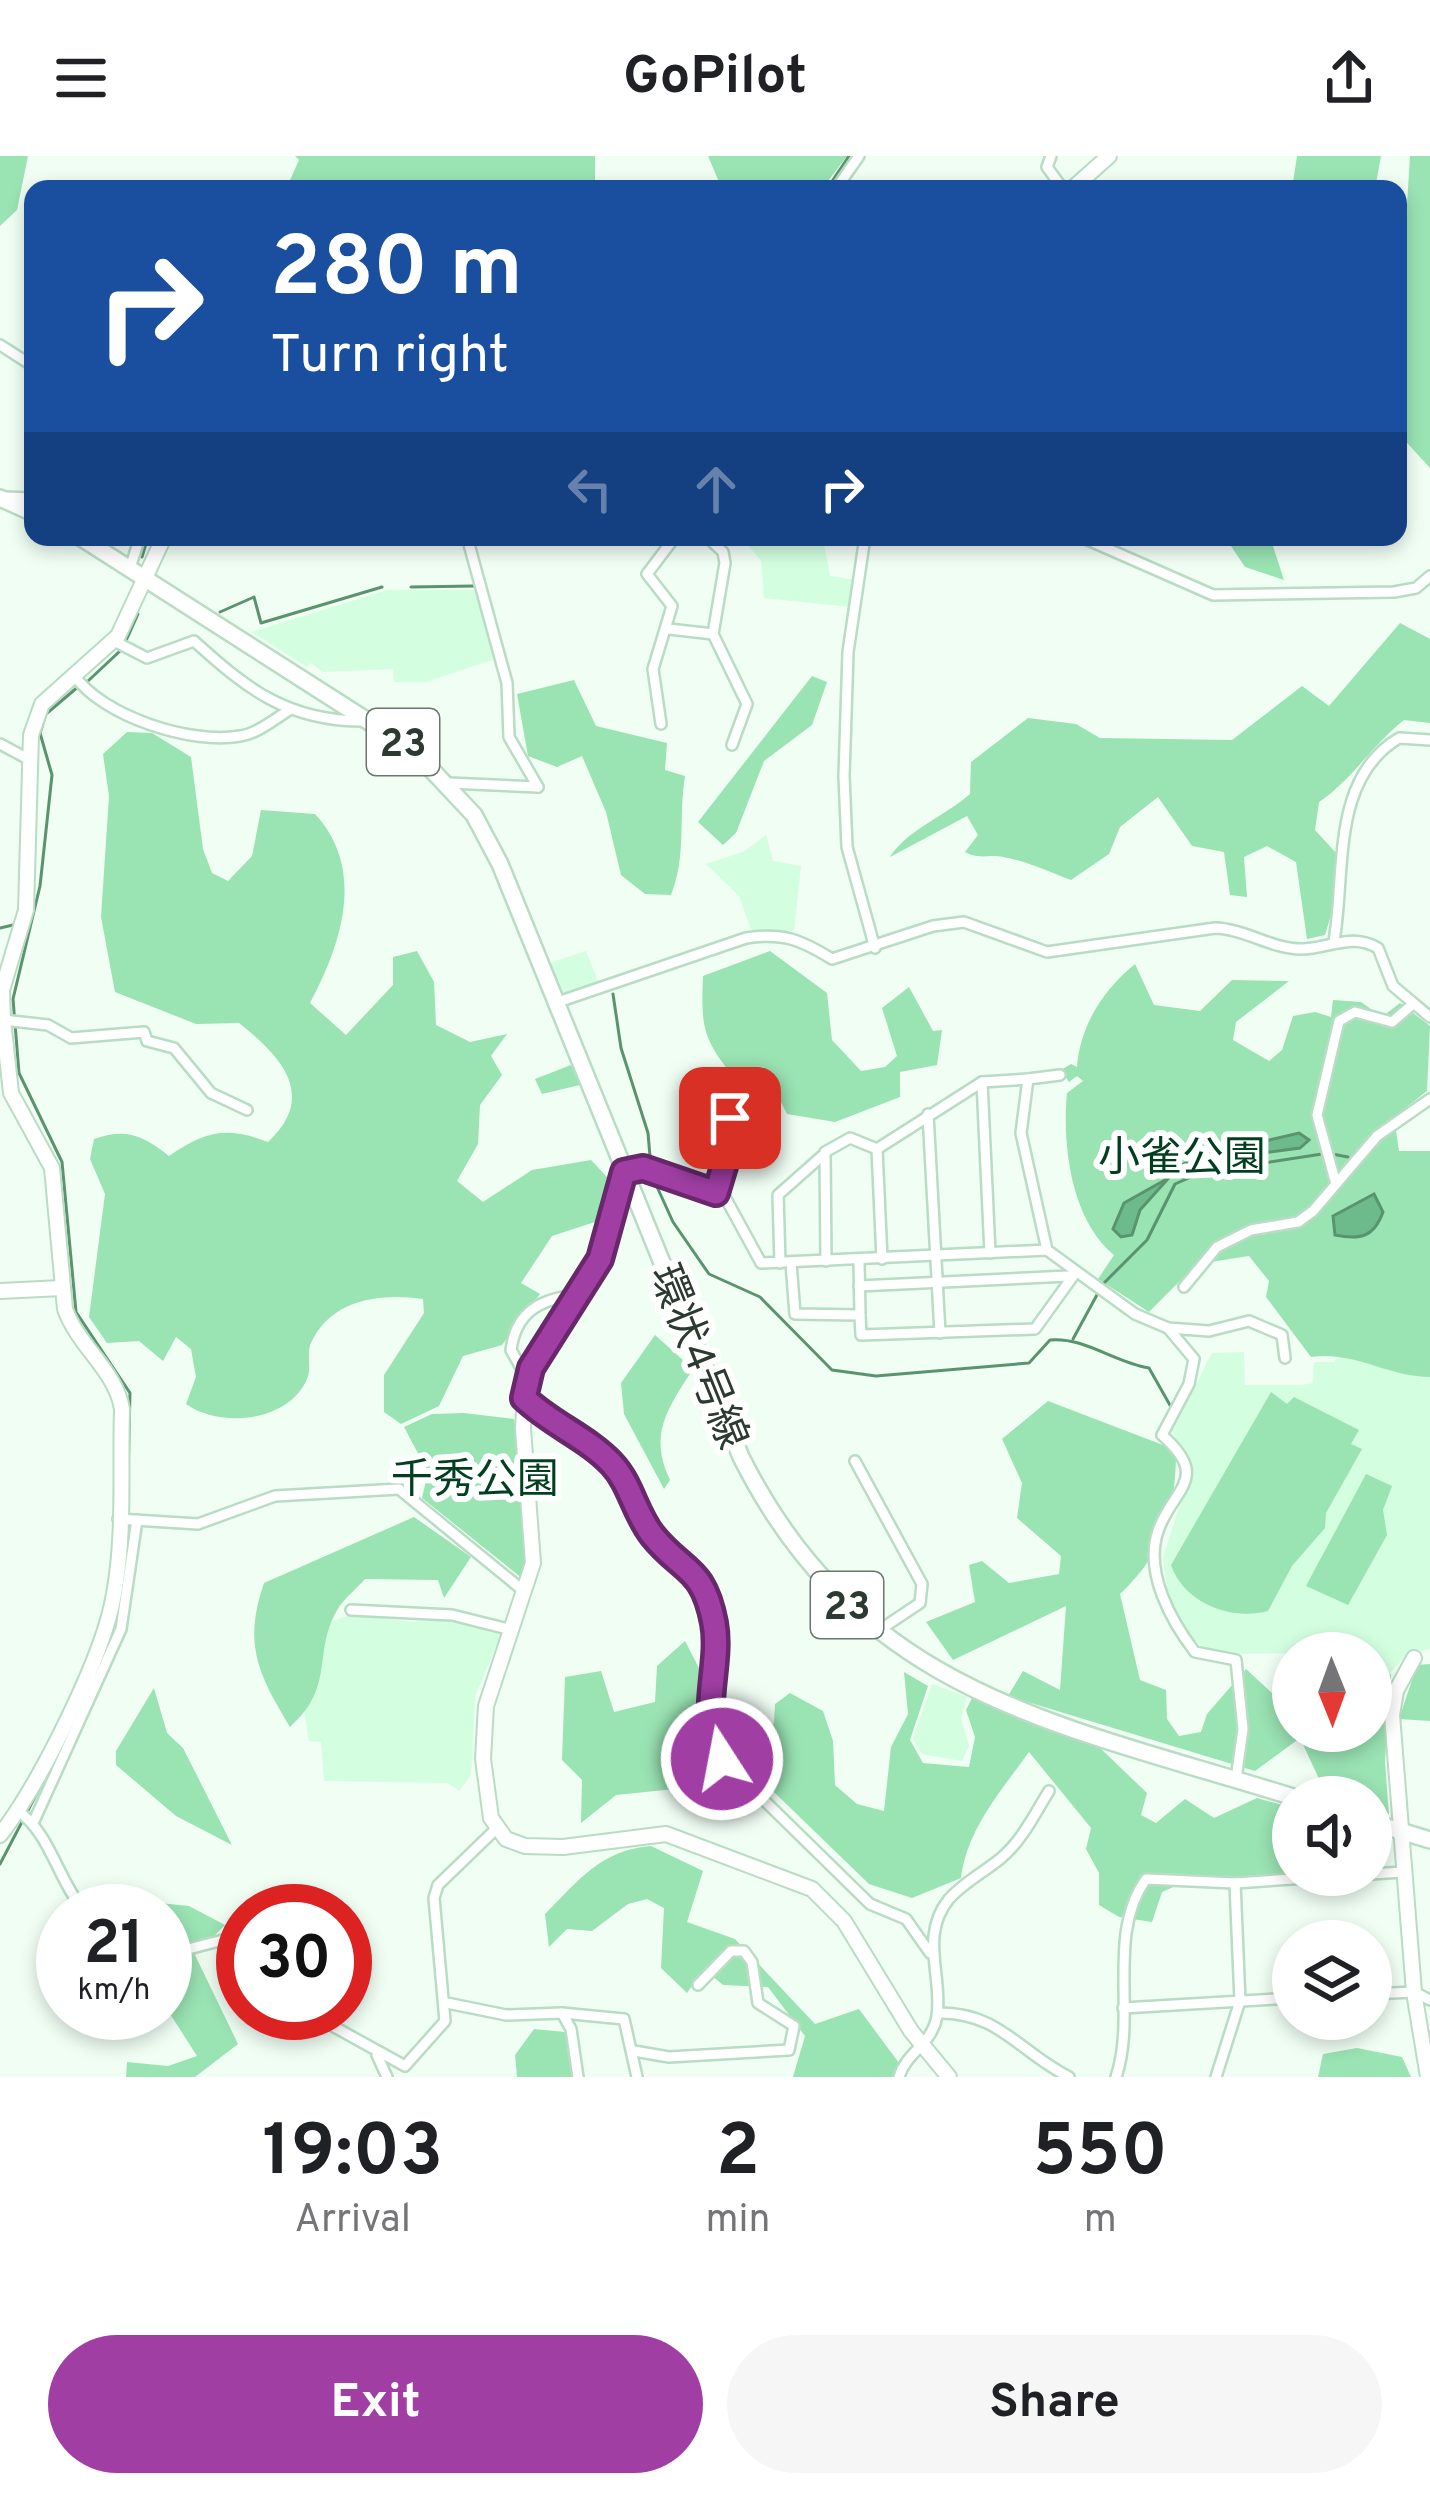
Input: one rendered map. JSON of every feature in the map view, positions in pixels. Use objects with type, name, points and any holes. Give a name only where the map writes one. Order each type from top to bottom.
[{"type":"main road","name":"環状4号線","points":[[94,546],[374,721],[449,783],[500,864],[754,1484],[804,1560],[876,1631],[951,1682],[1005,1706],[1272,1790]]},
{"type":"main road","points":[[1392,1829],[1430,1840]]},
{"type":"street","points":[[1079,180],[1108,156]]},
{"type":"street","points":[[18,1821],[109,1615],[118,1568],[130,1405],[72,1329],[62,1288],[52,1168],[11,1093],[4,970],[26,910],[31,735],[42,704],[79,682],[120,645],[139,546]]},
{"type":"street","points":[[137,573],[157,546]]},
{"type":"street","points":[[449,783],[538,787],[509,737],[507,683],[469,546]]},
{"type":"street","points":[[661,724],[653,669],[673,605],[647,574],[668,546]]},
{"type":"street","points":[[716,546],[725,563],[713,634],[747,704],[732,745]]},
{"type":"street","points":[[864,546],[848,652],[844,776],[847,847],[875,948]]},
{"type":"street","points":[[1101,546],[1213,595],[1394,592],[1416,588],[1430,577]]},
{"type":"street","points":[[669,629],[713,634]]},
{"type":"street","points":[[120,645],[147,658],[194,641],[242,687],[291,709],[374,721]]},
{"type":"street","points":[[79,682],[136,721],[215,736],[244,736],[291,709]]},
{"type":"street","points":[[1334,941],[1347,814],[1364,771],[1378,752],[1400,738],[1430,740]]},
{"type":"street","points":[[0,744],[30,760]]},
{"type":"street","points":[[555,1003],[746,938],[776,933],[794,937],[832,959],[933,926],[964,922],[1047,952],[1215,928],[1237,928],[1301,949],[1334,941],[1362,941],[1378,949],[1393,986],[1430,1018]]},
{"type":"street","points":[[1336,1184],[1318,1107],[1340,1021],[1355,1012],[1393,1022],[1412,1004]]},
{"type":"street","points":[[10,1020],[48,1024],[71,1038],[144,1032],[147,1041],[175,1048],[211,1093],[248,1110]]},
{"type":"street","points":[[877,1149],[982,1082],[1060,1075]]},
{"type":"street","points":[[1028,1078],[1021,1133],[1046,1250],[1072,1274],[1135,1314],[1168,1328],[1208,1331],[1261,1323],[1282,1335],[1285,1358]]},
{"type":"street","points":[[982,1082],[990,1253]]},
{"type":"street","points":[[1184,1287],[1217,1247],[1251,1230],[1298,1222],[1377,1136],[1430,1099]]},
{"type":"street","points":[[716,1193],[732,1140],[729,1112]]},
{"type":"street","points":[[928,1114],[940,1333]]},
{"type":"street","points":[[860,1315],[800,1318],[785,1263],[778,1195],[850,1138],[877,1149]]},
{"type":"street","points":[[877,1149],[882,1258]]},
{"type":"street","points":[[823,1155],[826,1262]]},
{"type":"street","points":[[950,2077],[923,2048],[844,1921],[812,1888],[666,1834],[563,1847],[525,1846],[506,1839],[497,1828],[487,1795],[483,1728],[490,1688],[525,1592],[535,1540],[526,1377],[606,1245],[624,1172],[647,1170],[727,1199],[754,1257],[785,1263],[1046,1250]]},
{"type":"street","points":[[859,1260],[862,1335],[1036,1329],[1072,1274]]},
{"type":"street","points":[[860,1286],[1072,1274]]},
{"type":"street","points":[[0,1291],[62,1288]]},
{"type":"street","points":[[526,1377],[511,1350],[520,1322],[538,1302],[577,1295]]},
{"type":"street","points":[[1168,1328],[1189,1348],[1195,1370],[1162,1435],[1185,1461],[1186,1474],[1175,1507],[1158,1530],[1156,1563],[1164,1602],[1195,1652],[1236,1660],[1243,1729],[1236,1779]]},
{"type":"street","points":[[524,1398],[553,1426],[610,1461],[652,1535],[692,1567],[708,1596],[716,1630],[710,1675],[715,1748],[722,1759],[856,1892],[906,1919],[931,1953]]},
{"type":"street","points":[[855,1461],[922,1584],[920,1603],[876,1631]]},
{"type":"street","points":[[118,1519],[199,1524],[275,1496],[399,1489],[525,1592]]},
{"type":"street","points":[[18,1821],[122,1629],[137,1520]]},
{"type":"street","points":[[351,1610],[452,1615],[512,1630]]},
{"type":"street","points":[[1422,1657],[1393,1702],[1414,1992],[1428,2077]]},
{"type":"street","points":[[899,2077],[908,2060],[923,2048],[938,2013],[931,1953],[950,1899],[1017,1842],[1049,1791]]},
{"type":"street","points":[[0,1801],[61,1884]]},
{"type":"street","points":[[354,2040],[400,2065],[415,2061],[441,2030],[447,2003],[434,1898],[438,1885],[497,1828]]},
{"type":"street","points":[[1392,1872],[1403,1871]]},
{"type":"street","points":[[1116,2077],[1128,1927],[1146,1879],[1272,1880]]},
{"type":"street","points":[[1216,2077],[1240,2001],[1235,1883]]},
{"type":"street","points":[[634,2051],[669,2057],[789,2050],[794,2026],[758,2003],[752,1962],[744,1951],[731,1951],[698,1985]]},
{"type":"street","points":[[1392,1993],[1414,1992],[1430,2000]]},
{"type":"street","points":[[1123,2008],[1272,1999]]},
{"type":"street","points":[[447,2003],[506,2015],[562,2013],[624,2019],[637,2077]]},
{"type":"street","points":[[938,2013],[957,2012],[1003,2026],[1026,2054],[1069,2077]]},
{"type":"street","points":[[562,2013],[571,2030],[578,2077]]},
{"type":"street","points":[[376,2053],[387,2077]]},
{"type":"shaded area","points":[[748,546],[825,546],[830,576],[856,580],[851,607],[764,598],[761,561]]},
{"type":"shaded area","points":[[387,590],[479,590],[498,658],[426,682],[394,682],[393,669],[323,672],[311,663],[307,667],[252,632]]},
{"type":"shaded area","points":[[766,835],[773,861],[801,866],[794,931],[752,932],[739,896],[706,864],[743,852]]},
{"type":"shaded area","points":[[586,951],[599,984],[562,994],[550,963]]},
{"type":"shaded area","points":[[1299,1133],[1309,1140],[1300,1148],[1203,1161],[1174,1172],[1140,1210],[1132,1235],[1121,1237],[1113,1229],[1124,1203],[1165,1180],[1176,1140],[1190,1152],[1173,1163],[1172,1170],[1197,1157]]},
{"type":"shaded area","points":[[1374,1194],[1383,1212],[1371,1232],[1359,1237],[1335,1235],[1333,1216]]},
{"type":"shaded area","points":[[1346,1341],[1430,1376],[1430,1649],[1408,1653],[1392,1671],[1392,1632],[1272,1632],[1272,1654],[1209,1654],[1182,1626],[1169,1601],[1163,1558],[1191,1468],[1172,1431],[1212,1353],[1244,1352],[1245,1385],[1313,1383],[1314,1362],[1334,1362]]},
{"type":"shaded area","points":[[351,1614],[411,1622],[450,1620],[501,1635],[475,1696],[471,1775],[459,1791],[448,1783],[324,1781],[321,1742],[309,1741],[302,1699],[326,1624]]},
{"type":"shaded area","points":[[932,1684],[967,1697],[961,1719],[969,1746],[962,1761],[922,1754],[913,1739]]},
{"type":"green space","points":[[0,156],[28,156],[17,210],[0,226]]},
{"type":"green space","points":[[295,156],[595,156],[595,180],[290,180],[299,160]]},
{"type":"green space","points":[[708,156],[847,156],[829,180],[718,180]]},
{"type":"green space","points":[[1297,156],[1381,156],[1377,180],[1293,180]]},
{"type":"green space","points":[[1410,156],[1430,156],[1430,468],[1407,443]]},
{"type":"green space","points":[[1231,546],[1273,546],[1284,580],[1245,567]]},
{"type":"green space","points":[[1400,623],[1430,639],[1430,723],[1404,720],[1319,802],[1315,830],[1337,854],[1336,898],[1325,935],[1307,939],[1296,862],[1267,846],[1244,857],[1247,897],[1230,895],[1224,852],[1192,846],[1158,797],[1120,827],[1109,854],[1071,880],[1012,859],[965,852],[978,835],[967,816],[890,857],[906,839],[970,794],[971,762],[1028,718],[1076,724],[1100,738],[1232,740],[1302,686],[1329,706]]},
{"type":"green space","points":[[812,676],[827,682],[812,725],[764,761],[736,833],[723,845],[698,822]]},
{"type":"green space","points":[[574,680],[596,726],[667,743],[665,770],[685,776],[679,866],[671,895],[645,894],[621,875],[606,812],[582,756],[557,767],[528,756],[517,694]]},
{"type":"green space","points":[[127,732],[152,733],[191,757],[203,849],[212,873],[228,881],[252,856],[261,810],[315,814],[331,835],[340,858],[344,907],[331,956],[310,1003],[346,1035],[393,985],[393,957],[417,951],[434,982],[436,1025],[470,1042],[507,1034],[491,1056],[502,1075],[480,1105],[478,1144],[457,1181],[483,1202],[532,1170],[591,1160],[607,1177],[601,1220],[552,1236],[521,1283],[540,1294],[502,1345],[463,1356],[439,1406],[401,1424],[384,1412],[384,1375],[424,1313],[423,1299],[375,1298],[331,1316],[311,1343],[308,1375],[298,1394],[269,1413],[234,1418],[200,1412],[186,1404],[196,1377],[191,1349],[176,1337],[163,1361],[139,1341],[107,1343],[89,1317],[105,1194],[90,1159],[94,1139],[133,1136],[169,1156],[217,1134],[268,1142],[283,1125],[292,1093],[280,1063],[239,1023],[196,1024],[115,992],[101,917],[109,796],[103,754]]},
{"type":"green space","points":[[770,951],[827,993],[832,1040],[861,1071],[885,1067],[897,1056],[882,1008],[909,987],[933,1031],[942,1030],[937,1065],[900,1072],[900,1097],[835,1122],[787,1114],[763,1067],[734,1077],[715,1052],[703,1019],[703,976]]},
{"type":"green space","name":"小雀公園","points":[[1135,964],[1154,1005],[1200,1011],[1232,980],[1289,981],[1236,1022],[1233,1040],[1269,1061],[1282,1050],[1293,1016],[1315,1012],[1331,1017],[1333,1000],[1361,1002],[1382,1017],[1400,1003],[1430,1026],[1427,1091],[1394,1117],[1399,1151],[1430,1151],[1430,1377],[1342,1358],[1311,1357],[1266,1297],[1269,1281],[1249,1256],[1197,1264],[1149,1312],[1098,1279],[1114,1255],[1088,1222],[1072,1180],[1067,1093],[1083,1081],[1077,1076],[1069,1082],[1061,1070],[1071,1064],[1077,1067],[1095,1010]]},
{"type":"green space","points":[[571,1065],[580,1085],[542,1094],[535,1079]]},
{"type":"green space","points":[[655,1335],[693,1369],[664,1422],[661,1449],[670,1480],[664,1489],[624,1414],[621,1383]]},
{"type":"green space","points":[[1271,1392],[1287,1404],[1294,1397],[1359,1430],[1351,1444],[1362,1449],[1326,1513],[1325,1528],[1292,1566],[1268,1611],[1224,1611],[1186,1590],[1171,1565]]},
{"type":"green space","points":[[1048,1401],[1176,1450],[1164,1529],[1147,1563],[1120,1594],[1140,1680],[1166,1690],[1167,1719],[1179,1736],[1201,1732],[1207,1714],[1246,1669],[1272,1693],[1272,1752],[1281,1752],[1255,1771],[1008,1696],[1023,1671],[1060,1690],[1066,1606],[953,1660],[926,1622],[975,1602],[969,1565],[982,1561],[1009,1583],[1059,1574],[1061,1556],[1017,1518],[1022,1483],[1002,1439]]},
{"type":"green space","name":"千秀公園","points":[[432,1414],[514,1419],[531,1560],[523,1579],[422,1498],[428,1472],[404,1427]]},
{"type":"green space","points":[[1366,1474],[1392,1486],[1383,1510],[1387,1535],[1348,1605],[1306,1586]]},
{"type":"green space","points":[[414,1517],[471,1557],[444,1598],[438,1580],[365,1579],[339,1607],[326,1639],[314,1697],[290,1727],[257,1658],[255,1624],[264,1583]]},
{"type":"green space","points":[[685,1641],[702,1674],[704,1712],[691,1722],[714,1785],[616,1795],[581,1823],[582,1780],[562,1760],[565,1677],[601,1671],[614,1712],[655,1702],[657,1666]]},
{"type":"green space","points":[[1430,1664],[1430,1721],[1399,1719],[1417,1665]]},
{"type":"green space","points":[[904,1672],[928,1686],[910,1740],[923,1763],[969,1767],[975,1737],[966,1710],[972,1698],[1097,1745],[1147,1793],[1141,1815],[1156,1823],[1185,1799],[1214,1818],[1257,1798],[1272,1802],[1272,1878],[1262,1882],[1196,1877],[1162,1892],[1152,1922],[1119,1917],[1099,1905],[1099,1873],[1086,1849],[1091,1828],[1029,1752],[978,1827],[961,1878],[912,1898],[869,1884],[748,1767],[774,1722],[775,1704],[790,1693],[823,1711],[833,1741],[835,1785],[857,1804],[884,1811],[891,1747],[908,1714]]},
{"type":"green space","points":[[154,1688],[167,1733],[183,1748],[232,1845],[176,1816],[116,1765],[116,1751]]},
{"type":"green space","points":[[1307,1752],[1386,1752],[1386,1776],[1318,1776]]},
{"type":"green space","points":[[651,1846],[703,1871],[687,1922],[735,1939],[815,2024],[859,2009],[899,2063],[894,2077],[793,2077],[805,2036],[768,1987],[723,1985],[704,1969],[687,1993],[661,1968],[664,1908],[647,1899],[628,1904],[592,1931],[567,1929],[549,1947],[545,1914],[569,1890],[604,1860]]},
{"type":"green space","points":[[192,1908],[216,1920],[216,1934],[195,1955],[216,1998],[216,2040],[238,2044],[195,2077],[126,2077],[127,2062],[168,2066],[197,2056],[187,2040],[192,2040]]},
{"type":"green space","points":[[534,2029],[565,2032],[582,2062],[581,2077],[517,2077],[515,2055]]},
{"type":"green space","points":[[1357,2048],[1402,2057],[1411,2077],[1318,2077],[1323,2054]]},
{"type":"waterway","points":[[833,180],[849,156]]},
{"type":"waterway","points":[[142,557],[145,546]]},
{"type":"waterway","points":[[411,587],[475,586]]},
{"type":"waterway","points":[[220,612],[254,597],[261,623],[382,587]]},
{"type":"waterway","points":[[125,643],[138,614]]},
{"type":"waterway","points":[[88,681],[120,651]]},
{"type":"waterway","points":[[79,686],[46,714],[40,733],[52,775],[40,886],[13,999],[19,1073],[62,1162],[76,1312],[130,1393],[126,1566]]},
{"type":"waterway","points":[[0,928],[13,925]]},
{"type":"waterway","points":[[613,994],[621,1048],[648,1133],[651,1168]]},
{"type":"waterway","points":[[1104,1283],[1147,1240],[1175,1184],[1200,1173],[1322,1154]]},
{"type":"waterway","points":[[1332,1154],[1348,1157]]},
{"type":"waterway","points":[[653,1178],[673,1222],[709,1274],[760,1297],[832,1370],[876,1376],[1029,1363],[1050,1340],[1063,1340],[1149,1368],[1171,1407]]},
{"type":"waterway","points":[[1073,1339],[1098,1293]]},
{"type":"waterway","points":[[97,1670],[118,1617]]},
{"type":"waterway","points":[[0,1864],[60,1749]]},
{"type":"route","points":[[722,1759],[715,1748],[710,1675],[716,1630],[708,1596],[692,1567],[652,1535],[610,1461],[553,1426],[524,1398],[526,1377],[600,1259],[624,1172],[643,1168],[716,1193],[732,1140],[730,1118]]}]
